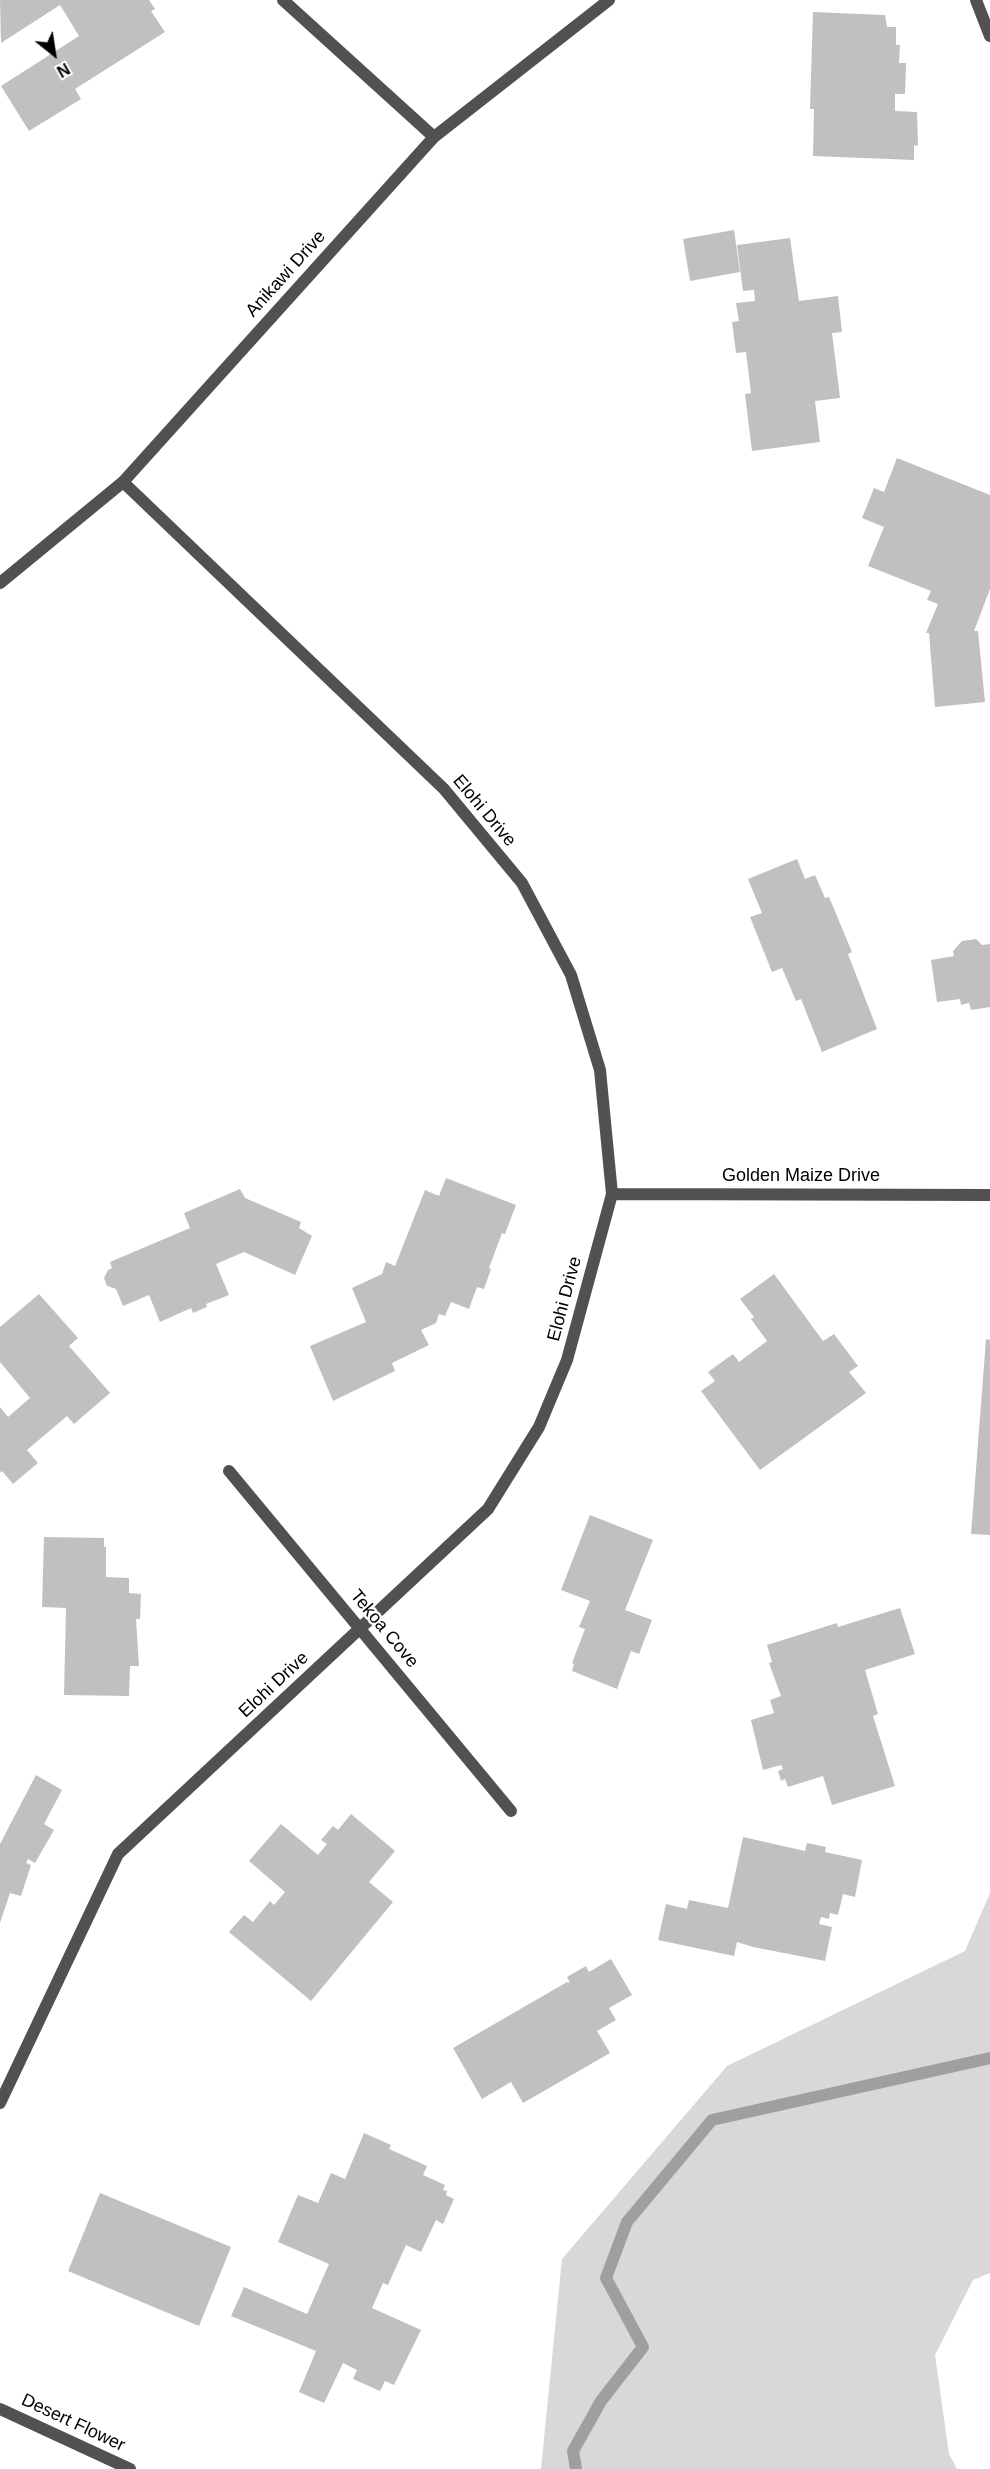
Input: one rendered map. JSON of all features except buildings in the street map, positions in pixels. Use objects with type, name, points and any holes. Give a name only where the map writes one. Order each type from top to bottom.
[{"type":"street","points":[[283,0],[434,137]]},
{"type":"street","name":"Anikawi Drive","points":[[0,584],[123,482],[434,137],[609,0]]},
{"type":"street","points":[[976,0],[990,36]]},
{"type":"street","name":"Elohi Drive","points":[[0,2103],[118,1854],[488,1509],[539,1427],[567,1360],[612,1194],[600,1071],[571,975],[522,884],[444,789],[123,482]]},
{"type":"street","name":"Golden Maize Drive","points":[[612,1194],[990,1195]]},
{"type":"street","name":"Tekoa Cove","points":[[229,1471],[511,1811]]},
{"type":"street","name":"Desert Flower","points":[[0,2409],[130,2469]]},
{"type":"shaded area","points":[[990,1893],[990,2273],[973,2280],[935,2355],[949,2454],[957,2469],[541,2469],[562,2259],[727,2066],[965,1951]]},
{"type":"waterway","points":[[576,2469],[573,2451],[601,2401],[643,2347],[606,2278],[627,2222],[712,2120],[990,2058]]}]
